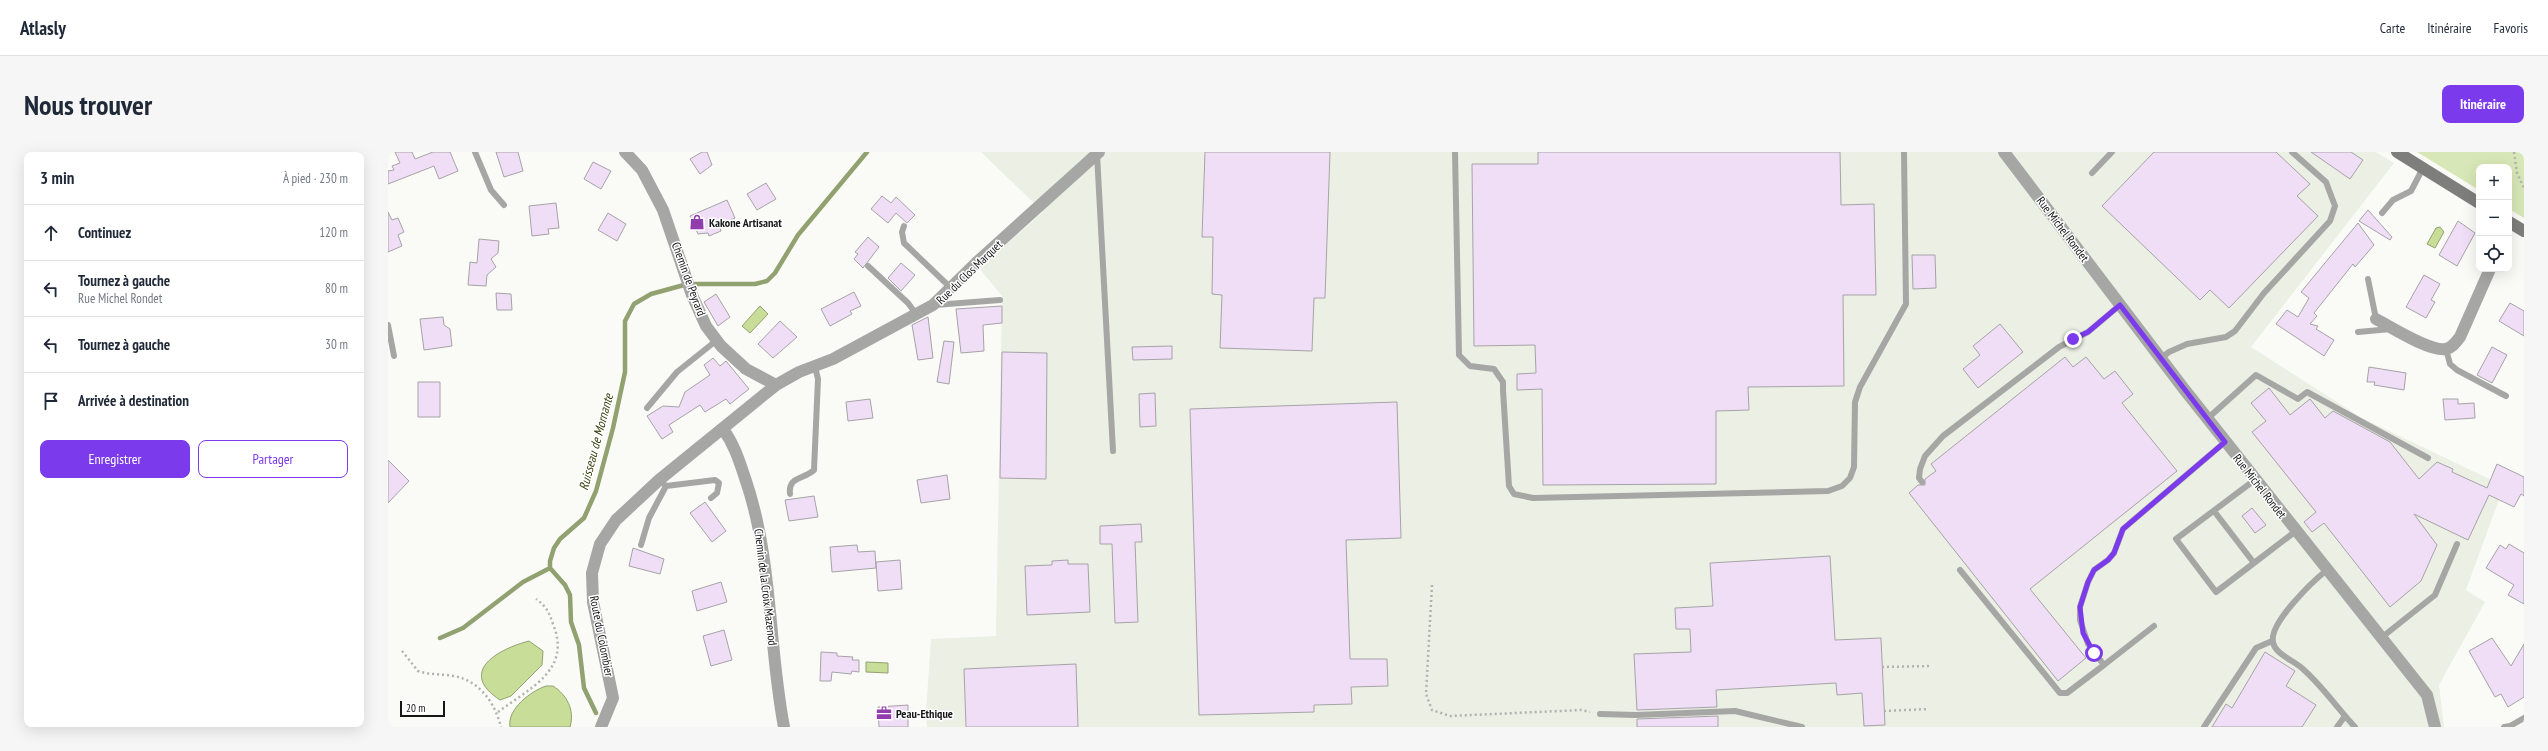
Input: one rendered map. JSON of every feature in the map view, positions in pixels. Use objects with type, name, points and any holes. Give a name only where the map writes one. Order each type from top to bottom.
[{"type":"street","name":"Chemin de Peyrard","points":[[625,152],[642,170],[663,210],[692,295],[706,326],[717,340],[750,372],[776,385]]},
{"type":"street","name":"Rue Michel Rondet","points":[[2004,152],[2207,419],[2427,695],[2435,727]]},
{"type":"street","points":[[2397,152],[2476,201]]},
{"type":"street","name":"Rue du Clos Marquet","points":[[723,429],[776,385],[815,367],[933,305],[952,289],[976,263],[1098,153]]},
{"type":"street","points":[[2512,225],[2524,231]]},
{"type":"street","points":[[2376,319],[2434,348],[2446,349],[2454,345],[2460,337],[2489,272]]},
{"type":"street","name":"Route du Colombier","points":[[601,727],[609,711],[613,698],[593,602],[592,573],[600,544],[616,520],[662,483],[723,429]]},
{"type":"street","name":"Chemin de la Croix Mazenod","points":[[723,429],[736,450],[749,490],[764,553],[784,727]]},
{"type":"lane","points":[[475,152],[491,190],[504,205]]},
{"type":"lane","points":[[1455,152],[1459,355],[1470,366],[1494,369],[1499,375],[1504,390],[1509,486],[1514,494],[1534,498],[1828,491],[1842,486],[1850,478],[1854,467],[1853,414],[1860,387],[1906,304],[1904,152]]},
{"type":"lane","points":[[2092,173],[2112,152]]},
{"type":"lane","points":[[2161,358],[2169,352],[2187,344],[2226,337],[2235,331],[2264,293],[2330,221],[2335,206],[2326,182],[2292,152]]},
{"type":"lane","points":[[1098,153],[1113,452]]},
{"type":"lane","points":[[2382,213],[2393,200],[2411,190],[2423,168]]},
{"type":"lane","points":[[904,226],[902,232],[904,243],[952,289]]},
{"type":"lane","points":[[868,266],[908,303],[916,314]]},
{"type":"lane","points":[[2368,279],[2376,319]]},
{"type":"lane","points":[[933,305],[1000,300]]},
{"type":"lane","points":[[1922,482],[1919,478],[1920,469],[1926,456],[1943,436],[2059,347],[2088,332],[2120,305]]},
{"type":"lane","points":[[388,325],[394,356]]},
{"type":"lane","points":[[2358,332],[2395,329]]},
{"type":"lane","points":[[647,408],[677,372],[717,340]]},
{"type":"lane","points":[[2446,349],[2450,364],[2457,370],[2506,396]]},
{"type":"lane","points":[[790,494],[789,485],[792,481],[810,474],[814,470],[816,462],[818,379],[815,367]]},
{"type":"lane","points":[[2207,419],[2256,375],[2298,399],[2308,392],[2428,458]]},
{"type":"lane","points":[[2104,665],[2088,644],[2080,620],[2080,607],[2088,582],[2094,570],[2108,560],[2114,553],[2123,529],[2225,442]]},
{"type":"lane","points":[[641,545],[648,518],[662,483],[715,480],[719,483],[719,489],[711,498]]},
{"type":"lane","points":[[2256,480],[2176,539],[2216,592],[2296,531]]},
{"type":"lane","points":[[2214,511],[2254,563]]},
{"type":"lane","points":[[2381,638],[2435,595],[2457,544]]},
{"type":"lane","points":[[1960,570],[2060,693],[2067,693],[2154,626]]},
{"type":"lane","points":[[2327,570],[2308,586],[2274,632],[2272,641],[2278,651],[2304,669],[2356,727]]},
{"type":"lane","points":[[2204,727],[2256,648],[2272,641]]},
{"type":"lane","points":[[1600,714],[1636,716],[1735,711],[1802,727]]},
{"type":"lane","points":[[2337,727],[2345,716]]},
{"type":"lane","points":[[2504,727],[2510,726],[2524,718]]},
{"type":"path","points":[[2514,152],[2516,173],[2524,188]]},
{"type":"path","points":[[1432,585],[1426,694],[1432,710],[1450,716],[1581,710],[1600,714]]},
{"type":"path","points":[[498,712],[550,673],[557,659],[559,647],[557,632],[548,609],[536,598]]},
{"type":"path","points":[[402,651],[418,671],[469,680],[489,698],[498,712],[501,727]]},
{"type":"path","points":[[1882,667],[1930,666]]},
{"type":"path","points":[[1884,711],[1929,709]]},
{"type":"shaded area","points":[[981,152],[2376,152],[2394,163],[2251,347],[2362,418],[2504,486],[2466,590],[2485,602],[2439,685],[2444,727],[927,727],[926,712],[931,639],[996,636],[1002,296],[979,268],[1043,212]]},
{"type":"shaded area","points":[[2417,152],[2524,152],[2524,218],[2512,211],[2512,164],[2476,164],[2476,188]]},
{"type":"shaded area","points":[[2440,227],[2444,232],[2435,248],[2427,244],[2436,228]]},
{"type":"shaded area","points":[[760,306],[768,314],[750,333],[742,326]]},
{"type":"shaded area","points":[[529,641],[543,651],[542,665],[511,696],[500,700],[488,690],[482,680],[482,671],[487,663],[495,656],[505,650]]},
{"type":"shaded area","points":[[866,662],[888,663],[888,673],[866,672]]},
{"type":"shaded area","points":[[546,686],[553,686],[566,698],[571,709],[570,727],[510,727],[510,720],[516,707],[527,696]]},
{"type":"building","points":[[395,152],[412,152],[415,159],[433,152],[450,152],[458,171],[439,179],[434,166],[388,184],[388,171],[394,170],[392,166],[400,163]]},
{"type":"building","points":[[496,152],[518,152],[523,171],[504,177]]},
{"type":"building","points":[[702,152],[707,152],[712,165],[700,174],[690,159]]},
{"type":"building","points":[[1205,152],[1330,152],[1325,298],[1314,298],[1312,351],[1220,348],[1222,295],[1212,294],[1213,237],[1202,237]]},
{"type":"building","points":[[1538,152],[1840,152],[1841,205],[1874,204],[1876,295],[1843,295],[1844,386],[1748,387],[1749,410],[1716,411],[1716,484],[1543,485],[1542,389],[1517,390],[1517,374],[1536,373],[1535,345],[1474,346],[1472,164],[1538,164]]},
{"type":"building","points":[[2154,152],[2276,152],[2310,184],[2297,196],[2318,216],[2229,308],[2210,290],[2200,300],[2102,206]]},
{"type":"building","points":[[2311,152],[2351,152],[2363,160],[2350,179]]},
{"type":"building","points":[[593,162],[611,171],[601,189],[584,179]]},
{"type":"building","points":[[766,183],[776,199],[757,210],[747,194]]},
{"type":"building","points":[[882,196],[891,203],[896,197],[915,215],[907,223],[896,213],[888,223],[871,209]]},
{"type":"building","points":[[727,200],[735,218],[719,225],[721,231],[709,236],[708,233],[698,234],[690,216]]},
{"type":"building","points":[[556,203],[559,228],[548,229],[549,234],[532,236],[529,206]]},
{"type":"building","points":[[2368,210],[2392,237],[2390,240],[2359,221]]},
{"type":"building","points":[[388,212],[392,220],[398,218],[404,232],[398,235],[402,246],[388,252]]},
{"type":"building","points":[[608,213],[626,224],[617,241],[598,230]]},
{"type":"building","points":[[2458,221],[2475,233],[2457,266],[2439,255]]},
{"type":"building","points":[[2358,223],[2374,245],[2355,267],[2353,264],[2314,313],[2317,316],[2310,324],[2318,326],[2316,329],[2334,340],[2324,356],[2276,324],[2287,310],[2298,317],[2309,298],[2301,292]]},
{"type":"building","points":[[868,237],[879,247],[863,268],[854,259],[858,254],[855,252]]},
{"type":"building","points":[[479,239],[499,241],[498,253],[491,259],[496,267],[487,275],[486,286],[468,285],[470,262],[477,263]]},
{"type":"building","points":[[1912,255],[1935,255],[1936,288],[1913,289]]},
{"type":"building","points":[[901,263],[915,275],[901,291],[888,278]]},
{"type":"building","points":[[2424,275],[2440,284],[2431,300],[2435,302],[2426,318],[2406,307]]},
{"type":"building","points":[[854,292],[861,306],[850,311],[852,314],[830,326],[821,309]]},
{"type":"building","points":[[496,293],[511,294],[512,310],[497,310]]},
{"type":"building","points":[[716,294],[730,317],[718,326],[704,302]]},
{"type":"building","points":[[2510,303],[2524,311],[2524,336],[2499,321]]},
{"type":"building","points":[[1002,306],[1002,323],[983,325],[984,351],[961,353],[956,309]]},
{"type":"building","points":[[443,317],[444,325],[450,329],[452,346],[424,350],[420,319]]},
{"type":"building","points":[[928,317],[933,358],[918,360],[912,325]]},
{"type":"building","points":[[780,321],[797,337],[773,358],[758,344]]},
{"type":"building","points":[[2000,324],[2023,352],[1978,388],[1963,369],[1980,355],[1973,346]]},
{"type":"building","points":[[944,341],[954,342],[949,384],[937,382]]},
{"type":"building","points":[[1172,346],[1172,359],[1133,360],[1132,347]]},
{"type":"building","points":[[2492,347],[2507,355],[2492,383],[2477,375]]},
{"type":"building","points":[[1002,352],[1047,353],[1046,479],[1000,478]]},
{"type":"building","points":[[2065,357],[2073,367],[2086,357],[2104,379],[2115,371],[2133,394],[2122,403],[2177,471],[2030,589],[2086,658],[2058,681],[1909,493],[1918,485],[1925,485],[1925,479],[1936,471],[1931,464]]},
{"type":"building","points":[[713,358],[720,366],[726,361],[749,389],[730,404],[726,399],[705,412],[700,405],[669,425],[673,432],[662,439],[647,416],[663,406],[679,407],[685,392],[710,375],[704,365]]},
{"type":"building","points":[[2369,367],[2406,373],[2404,390],[2374,385],[2375,382],[2367,382]]},
{"type":"building","points":[[418,382],[440,382],[440,417],[418,417]]},
{"type":"building","points":[[2269,388],[2290,415],[2310,399],[2325,418],[2333,411],[2390,442],[2419,479],[2437,462],[2453,469],[2452,472],[2487,488],[2497,464],[2524,477],[2524,496],[2521,494],[2514,507],[2489,495],[2468,540],[2414,514],[2437,545],[2421,581],[2390,607],[2324,523],[2312,532],[2304,522],[2316,512],[2252,432],[2266,421],[2251,403]]},
{"type":"building","points":[[1155,393],[1156,426],[1140,427],[1139,394]]},
{"type":"building","points":[[870,399],[873,418],[848,421],[846,402]]},
{"type":"building","points":[[2443,399],[2458,399],[2458,404],[2474,403],[2475,418],[2445,420]]},
{"type":"building","points":[[1397,402],[1401,538],[1346,540],[1350,659],[1387,659],[1388,686],[1351,687],[1352,704],[1314,705],[1314,712],[1199,715],[1190,409]]},
{"type":"building","points":[[388,460],[409,481],[388,503]]},
{"type":"building","points":[[947,475],[950,499],[921,503],[917,480]]},
{"type":"building","points":[[814,496],[818,517],[789,521],[785,500]]},
{"type":"building","points":[[705,502],[726,531],[712,542],[690,513]]},
{"type":"building","points":[[2252,508],[2266,525],[2255,533],[2242,516]]},
{"type":"building","points":[[1141,524],[1142,542],[1135,542],[1138,622],[1115,623],[1112,544],[1100,544],[1100,526]]},
{"type":"building","points":[[2509,544],[2524,553],[2524,604],[2508,595],[2514,585],[2486,568],[2500,545],[2506,549]]},
{"type":"building","points":[[857,545],[858,552],[875,551],[876,568],[832,572],[830,547]]},
{"type":"building","points":[[633,548],[664,559],[660,574],[629,566]]},
{"type":"building","points":[[1830,556],[1835,640],[1881,638],[1885,725],[1864,726],[1862,693],[1837,695],[1836,683],[1716,690],[1717,707],[1637,710],[1634,654],[1691,652],[1690,629],[1676,629],[1675,608],[1713,606],[1710,563]]},
{"type":"building","points":[[900,560],[902,589],[878,591],[876,562]]},
{"type":"building","points":[[1068,560],[1068,564],[1088,564],[1090,612],[1027,615],[1025,566],[1052,565],[1052,561]]},
{"type":"building","points":[[721,582],[727,602],[697,611],[692,591]]},
{"type":"building","points":[[724,630],[732,660],[711,666],[703,636]]},
{"type":"building","points":[[2492,638],[2511,666],[2524,644],[2524,697],[2508,707],[2501,694],[2495,697],[2469,651]]},
{"type":"building","points":[[821,652],[837,653],[837,656],[853,657],[852,660],[859,660],[859,672],[852,671],[851,674],[832,672],[831,681],[820,681]]},
{"type":"building","points":[[2265,652],[2295,671],[2286,686],[2316,705],[2302,727],[2212,727],[2226,704],[2232,708]]},
{"type":"building","points":[[1076,664],[1078,727],[966,727],[964,669]]},
{"type":"building","points":[[908,705],[908,727],[879,727],[878,707]]},
{"type":"building","points":[[1718,716],[1718,727],[1637,727],[1637,719]]},
{"type":"waterway","name":"Ruisseau de Mornante","points":[[695,284],[755,284],[767,281],[775,273],[798,235],[867,152]]},
{"type":"waterway","name":"Ruisseau de Mornante","points":[[596,713],[584,688],[579,645],[571,622],[570,595],[565,585],[550,568],[550,561],[554,548],[560,539],[584,518],[596,491],[613,428],[625,372],[625,321],[634,304],[651,294],[684,285]]},
{"type":"waterway","points":[[440,638],[463,628],[523,582],[550,568]]},
{"type":"place","name":"Kakone Artisanat","points":[[697,222]]},
{"type":"place","name":"Peau-Ethique","points":[[884,713]]},
{"type":"route","points":[[2073,339],[2088,332],[2120,305],[2225,442],[2123,529],[2114,553],[2108,560],[2094,570],[2083,594],[2080,607],[2080,620],[2083,633],[2094,653]]}]
